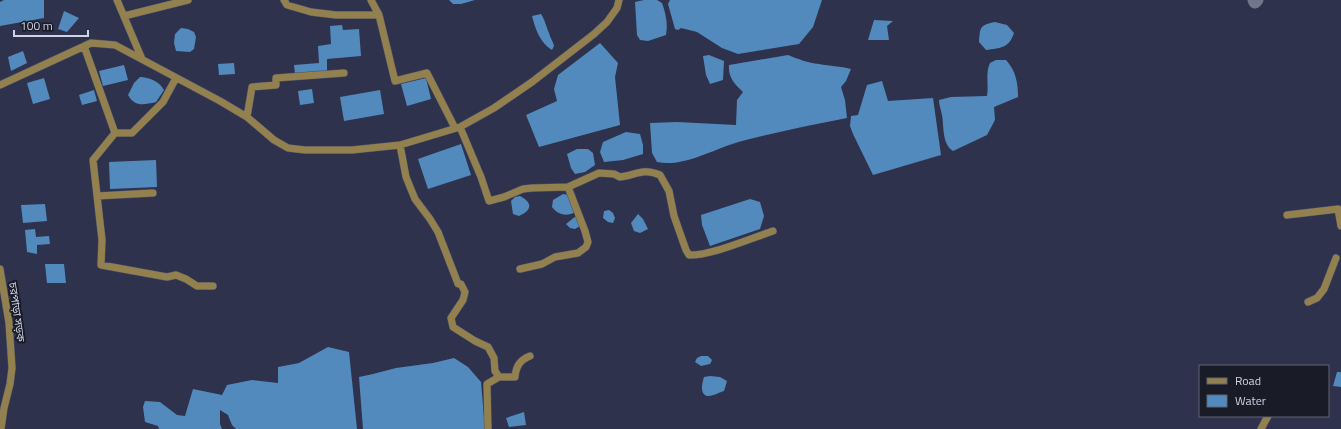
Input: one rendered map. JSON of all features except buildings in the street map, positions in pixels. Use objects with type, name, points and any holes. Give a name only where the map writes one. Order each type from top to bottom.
[{"type":"street","points":[[117,0],[142,59]]},
{"type":"street","points":[[124,16],[188,0]]},
{"type":"street","points":[[284,0],[287,5],[311,12],[336,15],[379,15]]},
{"type":"street","points":[[371,0],[379,15],[395,81],[427,73],[457,128],[481,177],[489,201],[504,197],[523,189],[568,186],[599,173],[614,174],[620,177],[642,172],[660,175],[669,191],[674,216],[686,250],[689,254],[695,255],[713,251],[773,231]]},
{"type":"street","points":[[0,85],[91,43],[115,45],[247,117],[274,140],[288,148],[305,150],[352,150],[400,145],[457,128],[507,100],[594,34],[607,22],[617,8],[619,0]]},
{"type":"street","points":[[84,46],[115,133]]},
{"type":"street","points":[[247,117],[252,87],[276,85],[276,78],[344,73]]},
{"type":"street","points":[[115,133],[132,133],[163,102],[176,78]]},
{"type":"street","points":[[115,133],[93,160],[102,240],[101,265],[167,277],[176,275],[197,286],[213,286]]},
{"type":"street","points":[[400,145],[406,177],[415,199],[438,232],[458,284],[460,284],[465,292],[463,300],[451,318],[453,327],[475,341],[488,346],[494,358],[496,371],[499,377]]},
{"type":"street","points":[[520,269],[542,264],[555,256],[578,253],[586,247],[588,242],[585,230],[568,186]]},
{"type":"street","points":[[97,196],[153,193]]},
{"type":"street","points":[[1287,215],[1338,209],[1341,226]]},
{"type":"street","points":[[1308,302],[1317,298],[1324,288],[1337,257]]},
{"type":"street","name":"চরপাড়া সড়ক","points":[[0,269],[9,323],[12,368],[1,429]]},
{"type":"street","points":[[488,429],[486,385],[499,377],[515,376],[515,368],[522,359],[530,356]]},
{"type":"street","points":[[1260,429],[1267,417]]},
{"type":"water","points":[[4,0],[44,0],[44,18],[0,26],[0,2]]},
{"type":"water","points":[[449,0],[475,0],[461,4],[453,4]]},
{"type":"water","points":[[657,0],[662,3],[665,11],[667,27],[666,35],[648,41],[640,40],[637,35],[635,2]]},
{"type":"water","points":[[670,0],[822,0],[813,27],[799,44],[738,54],[722,48],[697,32],[681,28],[678,30],[675,29],[668,4]]},
{"type":"water","points":[[64,11],[79,18],[67,32],[58,29]]},
{"type":"water","points":[[541,14],[554,44],[552,50],[541,39],[533,21],[532,16]]},
{"type":"water","points":[[874,20],[893,21],[887,26],[889,40],[868,40]]},
{"type":"water","points":[[995,22],[1007,25],[1014,33],[1010,42],[1004,46],[986,50],[979,42],[980,33],[986,24]]},
{"type":"water","points":[[342,25],[343,30],[359,29],[361,56],[327,59],[327,71],[295,74],[294,65],[319,63],[318,46],[331,44],[330,26]]},
{"type":"water","points":[[181,28],[194,32],[196,37],[194,49],[190,52],[176,51],[174,43],[175,34]]},
{"type":"water","points":[[600,43],[618,63],[615,77],[620,125],[539,147],[526,115],[557,101],[554,89],[558,75]]},
{"type":"water","points":[[23,51],[27,63],[11,71],[8,57]]},
{"type":"water","points":[[709,55],[724,61],[723,80],[710,84],[706,75],[703,56]]},
{"type":"water","points":[[788,55],[811,63],[851,69],[846,81],[841,87],[845,100],[847,118],[742,141],[689,160],[667,163],[657,162],[652,153],[650,123],[677,122],[736,125],[737,100],[743,92],[731,77],[729,65]]},
{"type":"water","points":[[996,60],[1006,60],[1012,68],[1017,82],[1018,97],[994,107],[995,120],[987,135],[953,151],[949,148],[945,140],[939,100],[951,97],[987,96],[987,75],[990,63]]},
{"type":"water","points":[[234,63],[235,74],[219,75],[218,64]]},
{"type":"water","points":[[124,65],[128,80],[103,86],[99,71]]},
{"type":"water","points":[[140,77],[154,80],[164,90],[156,102],[140,104],[134,102],[128,95],[134,83]]},
{"type":"water","points":[[44,78],[50,99],[33,104],[27,83]]},
{"type":"water","points":[[426,78],[431,99],[407,106],[401,84]]},
{"type":"water","points":[[882,81],[888,101],[933,98],[941,155],[873,175],[850,126],[851,116],[858,115],[867,85]]},
{"type":"water","points":[[312,89],[314,103],[300,105],[298,91]]},
{"type":"water","points":[[94,90],[97,101],[82,105],[79,95]]},
{"type":"water","points":[[380,90],[384,114],[344,121],[340,97]]},
{"type":"water","points":[[626,132],[640,134],[643,145],[643,154],[623,160],[604,162],[600,152],[603,142]]},
{"type":"water","points":[[461,144],[471,175],[428,189],[418,159]]},
{"type":"water","points":[[577,149],[588,149],[593,153],[595,165],[585,172],[575,174],[571,168],[567,154]]},
{"type":"water","points":[[156,160],[157,187],[110,189],[109,162]]},
{"type":"water","points":[[563,194],[569,195],[575,212],[572,214],[566,215],[557,212],[552,207],[553,200]]},
{"type":"water","points":[[520,196],[527,201],[529,206],[523,214],[519,216],[513,214],[511,201],[515,197]]},
{"type":"water","points":[[750,199],[760,202],[764,216],[760,229],[710,246],[702,225],[701,215]]},
{"type":"water","points":[[45,204],[47,221],[23,223],[21,205]]},
{"type":"water","points":[[609,210],[613,213],[615,218],[613,223],[608,222],[603,218],[604,211]]},
{"type":"water","points":[[638,214],[643,219],[648,229],[640,233],[634,231],[631,223]]},
{"type":"water","points":[[576,216],[580,226],[575,229],[570,228],[566,224]]},
{"type":"water","points":[[35,229],[36,237],[49,236],[50,244],[37,245],[37,254],[27,252],[25,230]]},
{"type":"water","points":[[45,264],[64,264],[66,283],[47,283]]},
{"type":"water","points":[[328,347],[349,352],[357,429],[236,429],[232,425],[228,415],[220,410],[220,424],[222,429],[159,429],[158,426],[145,422],[143,407],[145,401],[160,402],[177,415],[185,416],[193,389],[222,395],[227,385],[252,380],[278,383],[278,367],[299,363]]},
{"type":"water","points":[[701,356],[708,356],[712,360],[710,364],[701,366],[695,362],[697,358]]},
{"type":"water","points":[[454,358],[468,367],[481,382],[485,429],[363,429],[359,377],[396,368],[433,363]]},
{"type":"water","points":[[1337,372],[1341,372],[1341,387],[1333,386]]},
{"type":"water","points":[[704,377],[720,377],[727,381],[724,391],[711,396],[702,392]]},
{"type":"water","points":[[524,412],[526,425],[509,427],[506,418]]},
{"type":"taxiway","points":[[1254,0],[1255,2],[1257,0]]}]
